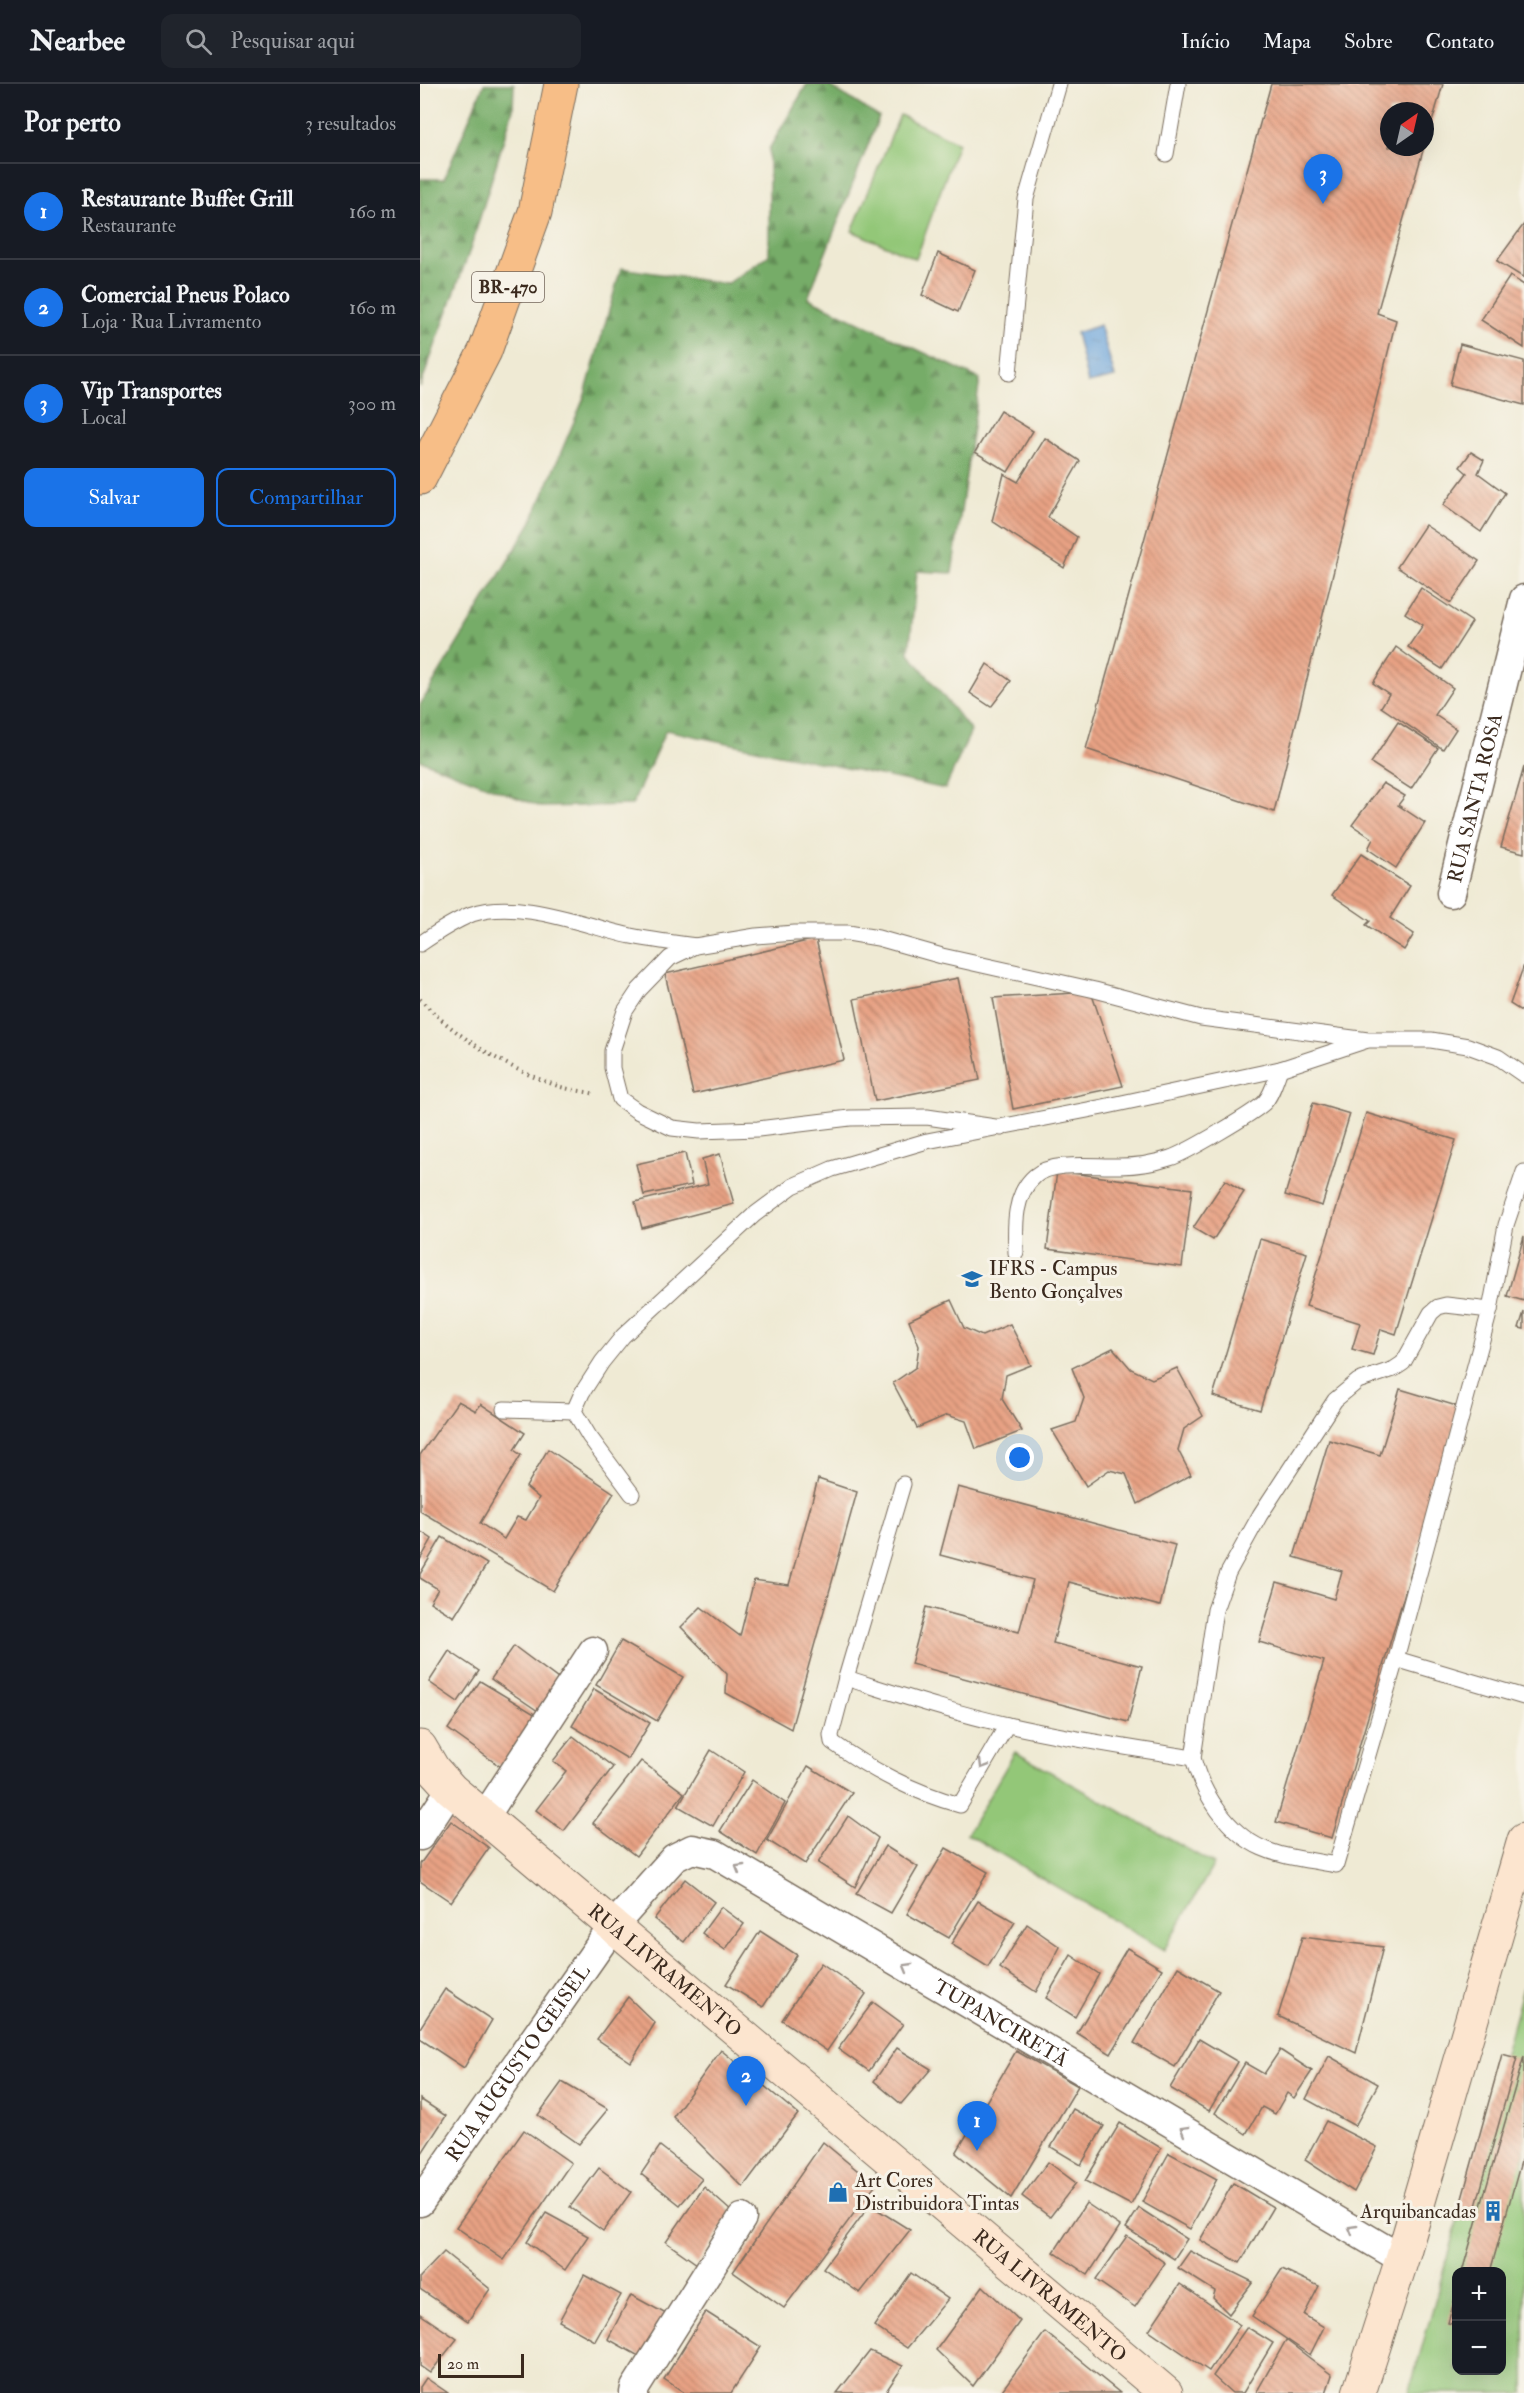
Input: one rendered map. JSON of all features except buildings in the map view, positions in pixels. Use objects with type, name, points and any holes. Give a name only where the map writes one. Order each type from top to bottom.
[{"type":"highway","name":"BR-470","points":[[420,478],[485,351],[531,222],[561,84]]},
{"type":"main road","name":"RUA LIVRAMENTO","points":[[420,1748],[433,1769],[451,1789],[484,1818],[614,1925],[1166,2393]]},
{"type":"main road","points":[[1359,2393],[1402,2259],[1524,1840]]},
{"type":"street","name":"RUA SANTA ROSA","points":[[1451,893],[1524,599]]},
{"type":"street","points":[[484,1818],[593,1651]]},
{"type":"street","points":[[420,1836],[451,1789]]},
{"type":"street","name":"TUPANCIRETÃ","points":[[614,1925],[674,1858],[692,1849],[715,1854],[1402,2259]]},
{"type":"street","name":"RUA AUGUSTO GEISEL","points":[[420,2202],[614,1925]]},
{"type":"street","points":[[634,2393],[742,2218]]},
{"type":"lane","points":[[1009,373],[1026,199],[1059,84]]},
{"type":"lane","points":[[1166,154],[1178,84]]},
{"type":"lane","points":[[420,944],[440,930],[473,914],[505,910],[536,913],[631,936],[695,946],[795,933],[848,933],[878,938],[942,956],[1095,990],[1201,1018],[1368,1040],[1431,1040],[1468,1046],[1498,1057],[1524,1075]]},
{"type":"lane","points":[[695,946],[670,958],[657,970],[639,990],[625,1011],[612,1051],[612,1068],[620,1099],[637,1111],[672,1128],[699,1131],[758,1129],[850,1118],[927,1117],[1002,1128]]},
{"type":"lane","points":[[574,1411],[582,1393],[602,1362],[623,1336],[754,1215],[793,1186],[832,1169],[952,1135],[1002,1128],[1280,1070],[1368,1040]]},
{"type":"lane","points":[[1016,1253],[1017,1205],[1035,1175],[1048,1169],[1076,1166],[1123,1166],[1171,1158],[1264,1103],[1280,1070]]},
{"type":"lane","points":[[1490,1310],[1446,1305],[1438,1307],[1431,1313],[1403,1363],[1394,1369],[1358,1381],[1335,1400],[1260,1515],[1228,1573],[1215,1610],[1193,1758],[1197,1772],[1212,1802],[1247,1840],[1265,1849],[1336,1865],[1396,1659],[1490,1310],[1506,1225],[1524,1172]]},
{"type":"lane","points":[[504,1409],[574,1411]]},
{"type":"lane","points":[[574,1411],[589,1436],[632,1494]]},
{"type":"lane","points":[[903,1484],[846,1678],[831,1735],[832,1742],[850,1755],[909,1785],[944,1801],[960,1805],[1007,1725]]},
{"type":"lane","points":[[1396,1659],[1524,1697]]},
{"type":"lane","points":[[846,1678],[921,1702],[1007,1725],[1193,1758]]},
{"type":"path","points":[[420,999],[434,1014],[499,1060],[556,1086],[620,1099]]},
{"type":"green space","points":[[484,84],[514,84],[513,109],[471,247],[420,387],[420,179],[444,179]]},
{"type":"green space","points":[[807,84],[827,84],[879,117],[808,298],[980,379],[952,573],[917,571],[909,653],[971,731],[945,789],[666,730],[632,805],[541,807],[420,760],[420,705],[531,523],[584,398],[621,268],[727,284],[769,255],[769,149]]},
{"type":"green space","points":[[900,115],[958,143],[916,259],[852,231]]},
{"type":"green space","points":[[1015,1752],[1214,1864],[1164,1950],[967,1834]]},
{"type":"green space","points":[[1524,1985],[1524,2393],[1409,2393]]},
{"type":"water","points":[[1100,325],[1115,377],[1088,383],[1076,333]]},
{"type":"place","name":"Vip Transportes","points":[[1323,204]]},
{"type":"place","name":"IFRS - Campus Bento Gonçalves","points":[[972,1279]]},
{"type":"place","name":"Comercial Pneus Polaco","points":[[746,2106]]},
{"type":"place","name":"Restaurante Buffet Grill","points":[[977,2151]]},
{"type":"place","name":"Art Cores Distribuidora Tintas","points":[[838,2192]]},
{"type":"place","name":"Arquibancadas","points":[[1493,2211]]}]
